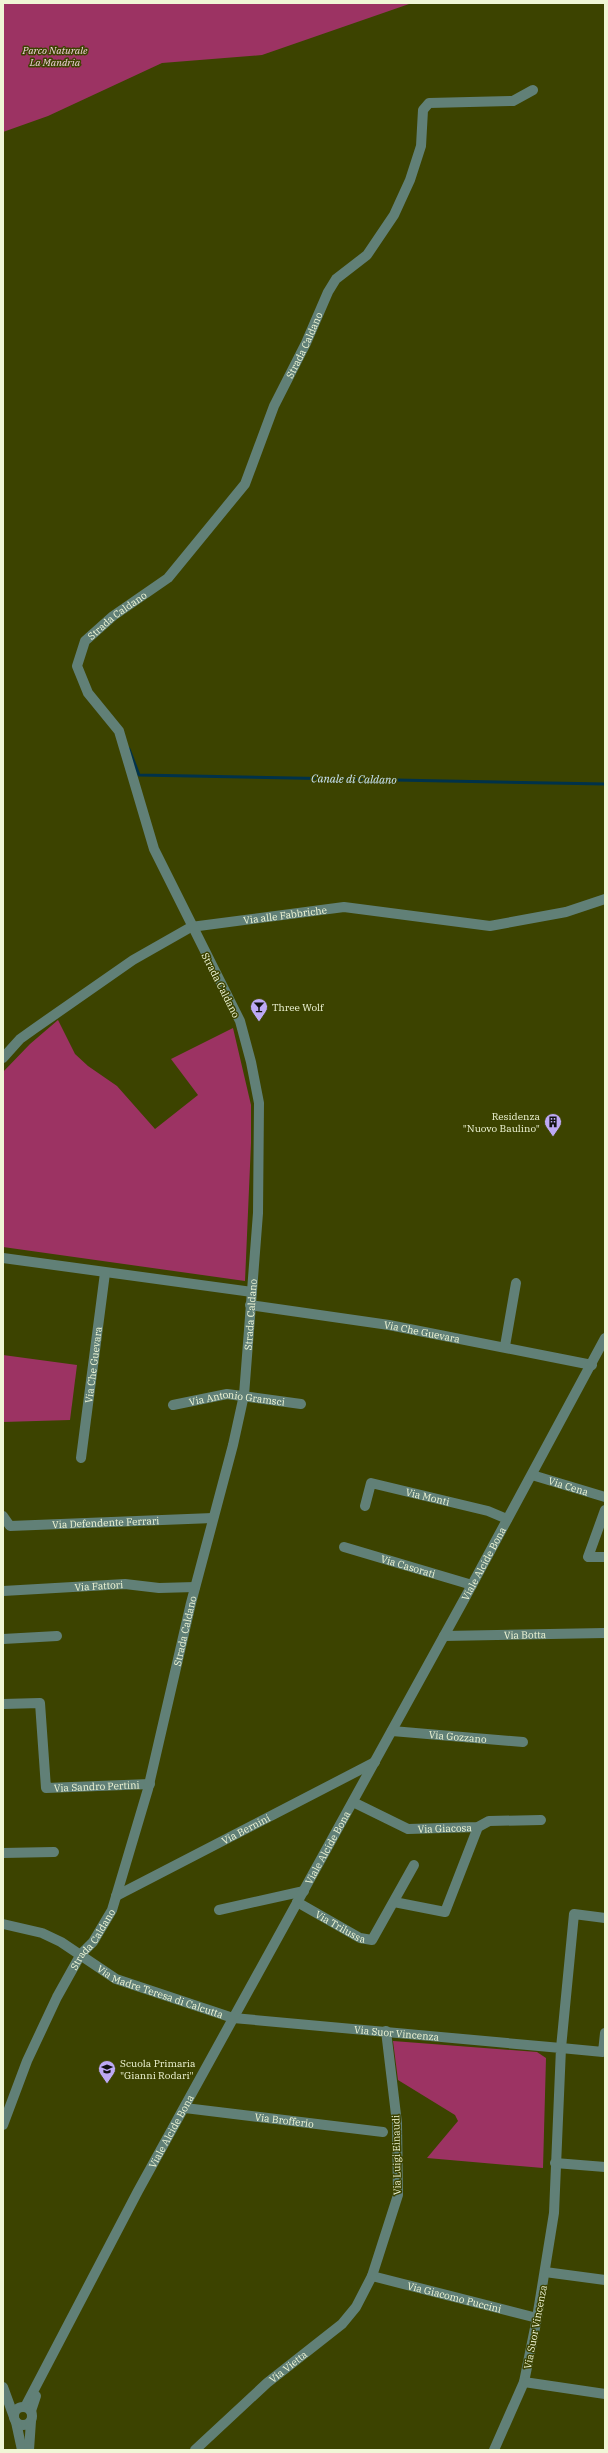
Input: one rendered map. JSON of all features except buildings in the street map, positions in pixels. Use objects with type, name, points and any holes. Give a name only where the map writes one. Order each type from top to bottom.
[{"type":"street","name":"Strada Caldano","points":[[4,2117],[44,2024],[81,1954],[93,1942],[112,1910],[150,1784],[195,1586],[233,1445],[244,1395],[258,1213],[259,1103],[251,1062],[240,1021],[225,987],[191,927],[154,849],[119,731],[88,693],[77,666],[85,641],[113,616],[168,578],[245,484],[274,406],[306,344],[328,292],[336,279],[367,254],[394,215],[410,180],[421,146],[424,110],[429,103],[513,101],[533,90]]},
{"type":"street","name":"Via alle Fabbriche","points":[[3,1058],[20,1039],[34,1029],[134,960],[191,927],[344,908],[490,926],[566,912],[605,899]]},
{"type":"street","points":[[3,1258],[252,1292]]},
{"type":"street","name":"Via Che Guevara","points":[[81,1458],[105,1273]]},
{"type":"street","points":[[505,1346],[516,1283]]},
{"type":"street","name":"Via Che Guevara","points":[[250,1305],[389,1325],[505,1346],[592,1365]]},
{"type":"street","name":"Viale Alcide Bona","points":[[26,2412],[50,2356],[233,2018],[592,1365],[605,1338]]},
{"type":"street","name":"Via Antonio Gramsci","points":[[173,1405],[227,1394],[244,1395],[301,1404]]},
{"type":"street","name":"Via Cena","points":[[532,1475],[605,1497]]},
{"type":"street","name":"Via Monti","points":[[365,1506],[371,1483],[488,1511],[507,1519]]},
{"type":"street","points":[[605,1510],[588,1557],[605,1557]]},
{"type":"street","name":"Via Defendente Ferrari","points":[[3,1516],[10,1526],[213,1518]]},
{"type":"street","name":"Via Casorati","points":[[344,1547],[472,1585]]},
{"type":"street","name":"Via Fattori","points":[[3,1591],[125,1584],[159,1588],[195,1586]]},
{"type":"street","name":"Via Botta","points":[[444,1636],[605,1633]]},
{"type":"street","points":[[3,1639],[57,1636]]},
{"type":"street","name":"Via Sandro Pertini","points":[[3,1704],[40,1703],[46,1788],[150,1784]]},
{"type":"street","name":"Via Gozzano","points":[[392,1731],[523,1742]]},
{"type":"street","name":"Via Bernini","points":[[116,1896],[375,1762]]},
{"type":"street","name":"Via Giacosa","points":[[353,1802],[408,1829],[478,1827],[489,1821],[542,1820]]},
{"type":"street","points":[[394,1902],[445,1912],[478,1827]]},
{"type":"street","points":[[3,1853],[54,1852]]},
{"type":"street","name":"Via Trilussa","points":[[297,1902],[367,1940],[375,1938],[414,1865]]},
{"type":"street","points":[[219,1910],[304,1891]]},
{"type":"street","name":"Via Suor Vincenza","points":[[494,2450],[524,2382],[537,2318],[554,2213],[561,2048],[574,1914],[605,1918]]},
{"type":"street","name":"Via Madre Teresa di Calcutta","points":[[3,1924],[42,1933],[81,1954],[116,1979],[233,2018]]},
{"type":"street","name":"Via Suor Vincenza","points":[[233,2018],[604,2052],[605,2033]]},
{"type":"street","name":"Via Luigi Einaudi","points":[[372,2276],[398,2195],[397,2123],[386,2031]]},
{"type":"street","name":"Via Brofferio","points":[[185,2108],[383,2132]]},
{"type":"street","points":[[555,2163],[605,2167]]},
{"type":"street","name":"Via Suor Vincenza","points":[[545,2272],[605,2280]]},
{"type":"street","name":"Via Giacomo Puccini","points":[[372,2276],[537,2318]]},
{"type":"street","name":"Via Vietta","points":[[195,2450],[267,2383],[342,2324],[356,2307],[372,2276]]},
{"type":"street","name":"Via Suor Vincenza","points":[[524,2382],[605,2394]]},
{"type":"street","points":[[4,2389],[26,2412],[29,2450]]},
{"type":"street","points":[[4,2389],[15,2420],[22,2450]]},
{"type":"street","points":[[15,2420],[15,2411],[26,2412]]},
{"type":"street","points":[[15,2420],[24,2425],[26,2412]]},
{"type":"green space","name":"Parco Naturale La Mandria","points":[[3,3],[412,3],[262,55],[162,63],[48,116],[3,132]]},
{"type":"green space","points":[[58,1020],[75,1054],[88,1066],[117,1086],[155,1129],[198,1095],[171,1059],[233,1028],[251,1105],[251,1143],[245,1281],[3,1247],[3,1072],[30,1044]]},
{"type":"green space","points":[[3,1355],[77,1365],[70,1420],[3,1422]]},
{"type":"green space","points":[[393,2041],[537,2052],[546,2058],[543,2168],[427,2158],[458,2121],[455,2115],[398,2080]]},
{"type":"waterway","name":"Canale di Caldano","points":[[129,749],[139,775],[605,784]]},
{"type":"place","name":"Three Wolf","points":[[259,1022]]},
{"type":"place","name":"Residenza \"Nuovo Baulino\"","points":[[553,1137]]},
{"type":"place","name":"Scuola Primaria \"Gianni Rodari\"","points":[[107,2084]]}]
